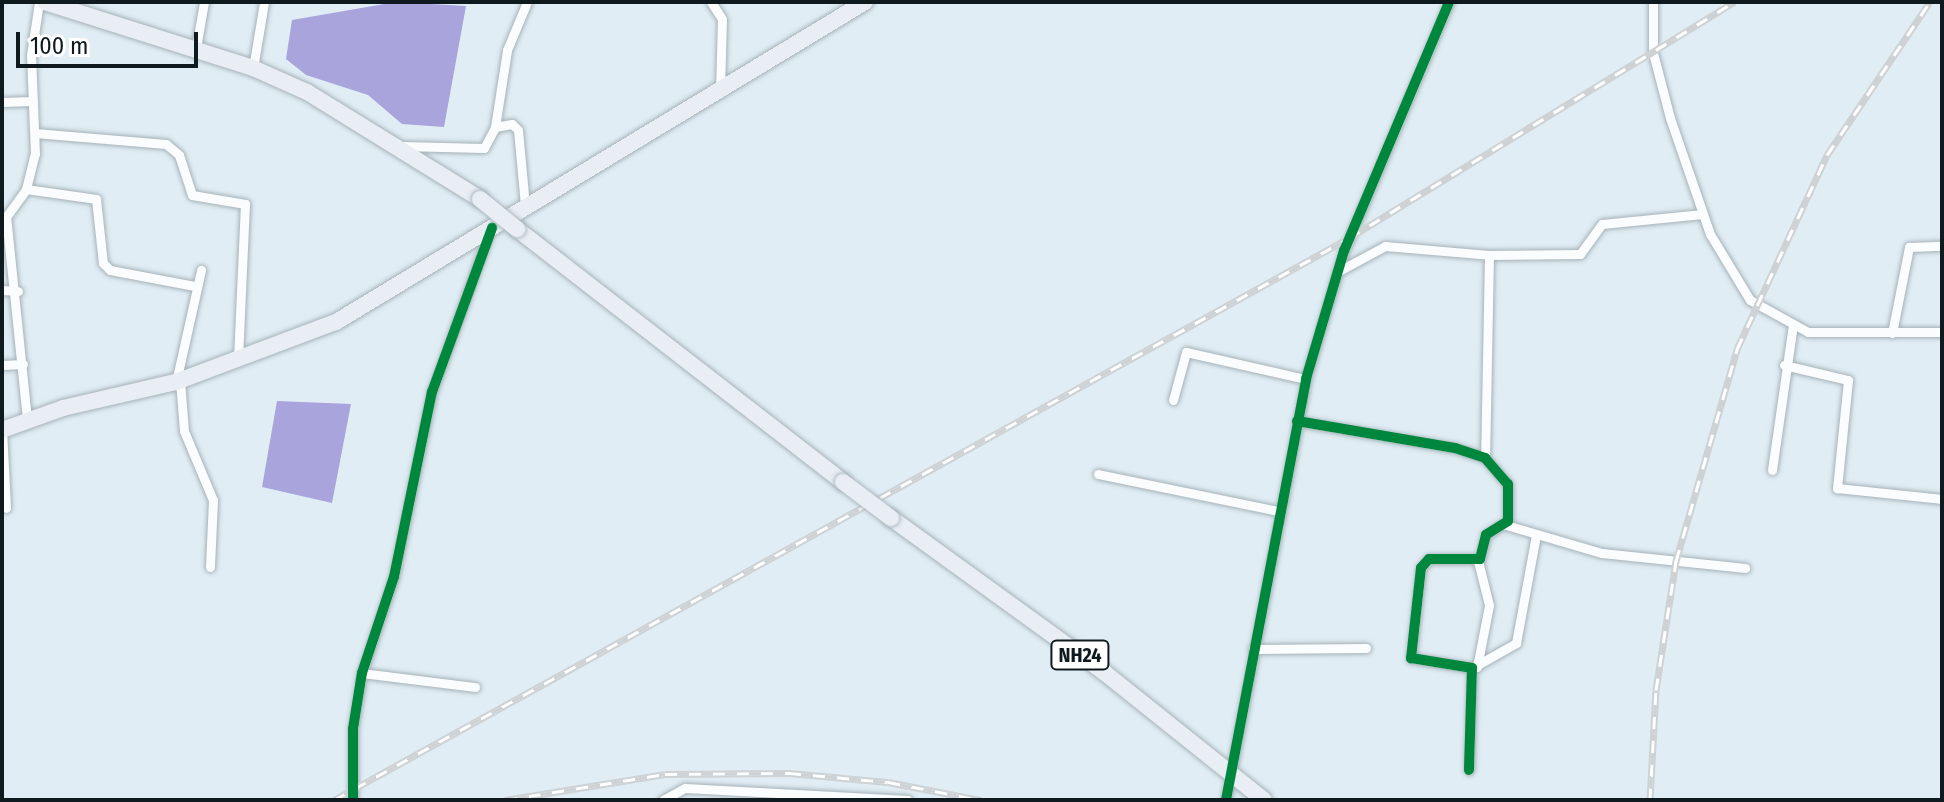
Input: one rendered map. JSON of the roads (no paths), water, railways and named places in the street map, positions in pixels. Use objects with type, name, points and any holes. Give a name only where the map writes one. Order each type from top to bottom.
[{"type":"highway","name":"NH24","points":[[42,2],[253,68],[398,145],[480,199],[843,482],[1264,800]]},
{"type":"highway","points":[[2,430],[27,419],[178,382],[336,322],[865,2]]},
{"type":"street","points":[[27,419],[18,291],[4,217],[26,189],[35,133],[33,101],[42,2]]},
{"type":"street","points":[[196,48],[204,2]]},
{"type":"street","points":[[253,68],[264,2]]},
{"type":"street","points":[[398,145],[474,151],[484,148],[495,127],[502,69],[527,2]]},
{"type":"street","points":[[711,2],[722,19],[720,89]]},
{"type":"street","points":[[1226,800],[1306,379],[1337,272],[1449,2]]},
{"type":"street","points":[[1653,2],[1654,60],[1703,214],[1737,283],[1766,312],[1793,325],[1832,334],[1942,332]]},
{"type":"street","points":[[2,102],[33,101]]},
{"type":"street","points":[[495,127],[512,124],[518,130],[525,206]]},
{"type":"street","points":[[35,133],[166,144],[179,155],[192,195],[245,204],[238,361]]},
{"type":"street","points":[[26,189],[96,199],[103,263],[110,270],[195,286]]},
{"type":"street","points":[[1337,272],[1385,246],[1489,255],[1580,254],[1602,224],[1703,214]]},
{"type":"street","points":[[353,800],[353,729],[362,673],[394,577],[432,392],[492,228]]},
{"type":"street","points":[[1892,333],[1909,247],[1942,246]]},
{"type":"street","points":[[1489,255],[1485,458],[1511,493],[1506,525]]},
{"type":"street","points":[[201,270],[195,286],[178,382],[184,431],[213,500],[210,567]]},
{"type":"street","points":[[2,290],[18,291]]},
{"type":"street","points":[[1772,470],[1784,365],[1793,325]]},
{"type":"street","points":[[1173,400],[1186,352],[1306,379]]},
{"type":"street","points":[[2,365],[23,364]]},
{"type":"street","points":[[1784,365],[1848,380],[1837,488],[1942,499]]},
{"type":"street","points":[[1297,421],[1485,458]]},
{"type":"street","points":[[2,430],[6,508]]},
{"type":"street","points":[[1098,474],[1279,511]]},
{"type":"street","points":[[1469,770],[1474,668],[1489,605],[1478,561],[1486,535],[1506,525],[1602,553],[1745,568]]},
{"type":"street","points":[[1478,561],[1423,563],[1411,652],[1420,664],[1474,668],[1516,643],[1536,535]]},
{"type":"street","points":[[1253,649],[1366,648]]},
{"type":"street","points":[[362,673],[475,687]]},
{"type":"street","points":[[663,800],[685,788],[908,800]]},
{"type":"railway","points":[[334,800],[1349,238],[1734,2]]},
{"type":"railway","points":[[1650,800],[1656,690],[1676,561],[1737,349],[1827,155],[1930,2]]},
{"type":"railway","points":[[505,800],[665,774],[789,773],[888,782],[981,800]]}]
